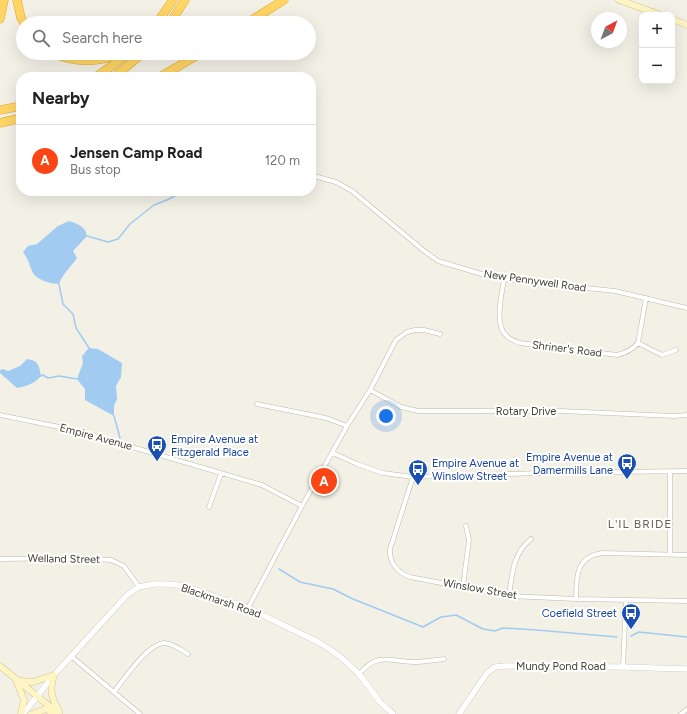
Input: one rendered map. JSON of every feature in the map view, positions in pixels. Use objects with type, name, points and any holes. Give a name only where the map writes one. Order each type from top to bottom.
[{"type":"highway","points":[[0,19],[4,0]]},
{"type":"highway","points":[[17,0],[21,16]]},
{"type":"highway","points":[[162,16],[173,0]]},
{"type":"highway","points":[[175,16],[185,0]]},
{"type":"highway","points":[[258,16],[284,0]]},
{"type":"highway","points":[[73,60],[94,60]]},
{"type":"highway","points":[[103,72],[119,60]]},
{"type":"highway","points":[[120,72],[135,60]]},
{"type":"highway","points":[[169,72],[189,60]]},
{"type":"highway","points":[[0,110],[16,107]]},
{"type":"highway","points":[[2,123],[16,120]]},
{"type":"main road","points":[[619,0],[653,12]]},
{"type":"main road","points":[[675,20],[687,25]]},
{"type":"main road","points":[[0,666],[60,714]]},
{"type":"main road","points":[[14,677],[30,683],[54,675]]},
{"type":"main road","points":[[54,675],[51,693],[60,714]]},
{"type":"main road","points":[[14,677],[24,700],[22,714]]},
{"type":"main road","points":[[31,714],[46,709],[56,714]]},
{"type":"street","name":"New Pennywell Road","points":[[316,177],[336,182],[352,191],[438,261],[488,276],[598,289],[646,298],[687,308]]},
{"type":"street","name":"Shriner's Road","points":[[504,279],[500,324],[504,334],[512,340],[520,343],[617,355],[629,351],[638,343]]},
{"type":"street","points":[[646,298],[638,343],[662,356],[676,350]]},
{"type":"street","points":[[248,608],[302,506],[347,426],[370,390],[392,348],[401,336],[415,330],[424,330],[440,334]]},
{"type":"street","name":"Rotary Drive","points":[[370,390],[401,407],[418,411],[561,411],[674,416],[687,415]]},
{"type":"street","points":[[257,404],[280,407],[326,418],[347,426]]},
{"type":"street","name":"Empire Avenue","points":[[0,415],[74,430],[262,485],[302,506]]},
{"type":"street","points":[[333,453],[357,464],[383,473],[413,478],[548,473],[687,472]]},
{"type":"street","points":[[670,472],[670,554]]},
{"type":"street","points":[[209,506],[221,474]]},
{"type":"street","name":"Winslow Street","points":[[413,478],[390,553],[391,560],[397,570],[407,576],[509,596],[687,601]]},
{"type":"street","points":[[463,586],[470,540],[466,526]]},
{"type":"street","points":[[509,596],[514,562],[521,549],[531,539]]},
{"type":"street","points":[[576,599],[578,572],[583,562],[592,556],[603,553],[687,555]]},
{"type":"street","name":"Welland Street","points":[[0,559],[78,558],[111,560],[124,566],[139,587]]},
{"type":"street","name":"Blackmarsh Road","points":[[22,714],[54,675],[126,595],[139,587],[154,584],[185,586],[248,608],[318,642],[343,659],[359,674],[380,702],[393,714]]},
{"type":"street","points":[[623,667],[626,600]]},
{"type":"street","points":[[114,692],[146,652],[157,645],[167,643],[188,654]]},
{"type":"street","points":[[71,656],[140,714]]},
{"type":"street","points":[[359,674],[375,660],[385,659],[414,662],[444,659]]},
{"type":"street","name":"Mundy Pond Road","points":[[459,714],[487,673],[495,667],[623,667],[687,669]]},
{"type":"street","points":[[681,714],[687,709]]},
{"type":"water","points":[[69,221],[78,224],[83,228],[87,236],[73,251],[77,258],[65,273],[59,284],[41,280],[33,273],[23,252],[28,246],[37,244],[58,226]]},
{"type":"water","points":[[89,348],[98,349],[122,363],[121,377],[116,386],[117,399],[114,406],[114,416],[85,400],[85,389],[77,379],[83,363],[82,356]]},
{"type":"water","points":[[27,359],[38,364],[41,376],[30,384],[17,388],[0,373],[0,370],[3,369],[8,371],[20,366]]},
{"type":"waterway","points":[[87,236],[108,242],[118,239],[130,224],[154,205],[175,196]]},
{"type":"waterway","points":[[59,284],[63,304],[73,314],[76,328],[89,348]]},
{"type":"waterway","points":[[41,376],[43,375],[48,378],[59,376],[77,379]]},
{"type":"waterway","points":[[114,416],[120,438]]},
{"type":"waterway","points":[[279,569],[300,582],[333,589],[353,599],[423,627],[441,617],[456,615],[483,629],[495,631],[503,628],[617,637]]},
{"type":"waterway","points":[[631,636],[639,632],[687,637]]},
{"type":"place","name":"Empire Avenue at Fitzgerald Place","points":[[157,462]]},
{"type":"place","name":"Empire Avenue at Damermills Lane","points":[[627,480]]},
{"type":"place","name":"Jensen Camp Road","points":[[324,481]]},
{"type":"place","name":"Empire Avenue at Winslow Street","points":[[418,486]]},
{"type":"place","name":"Coefield Street","points":[[631,630]]},
{"type":"district","name":"L'IL BRIDE","points":[[640,524]]}]
